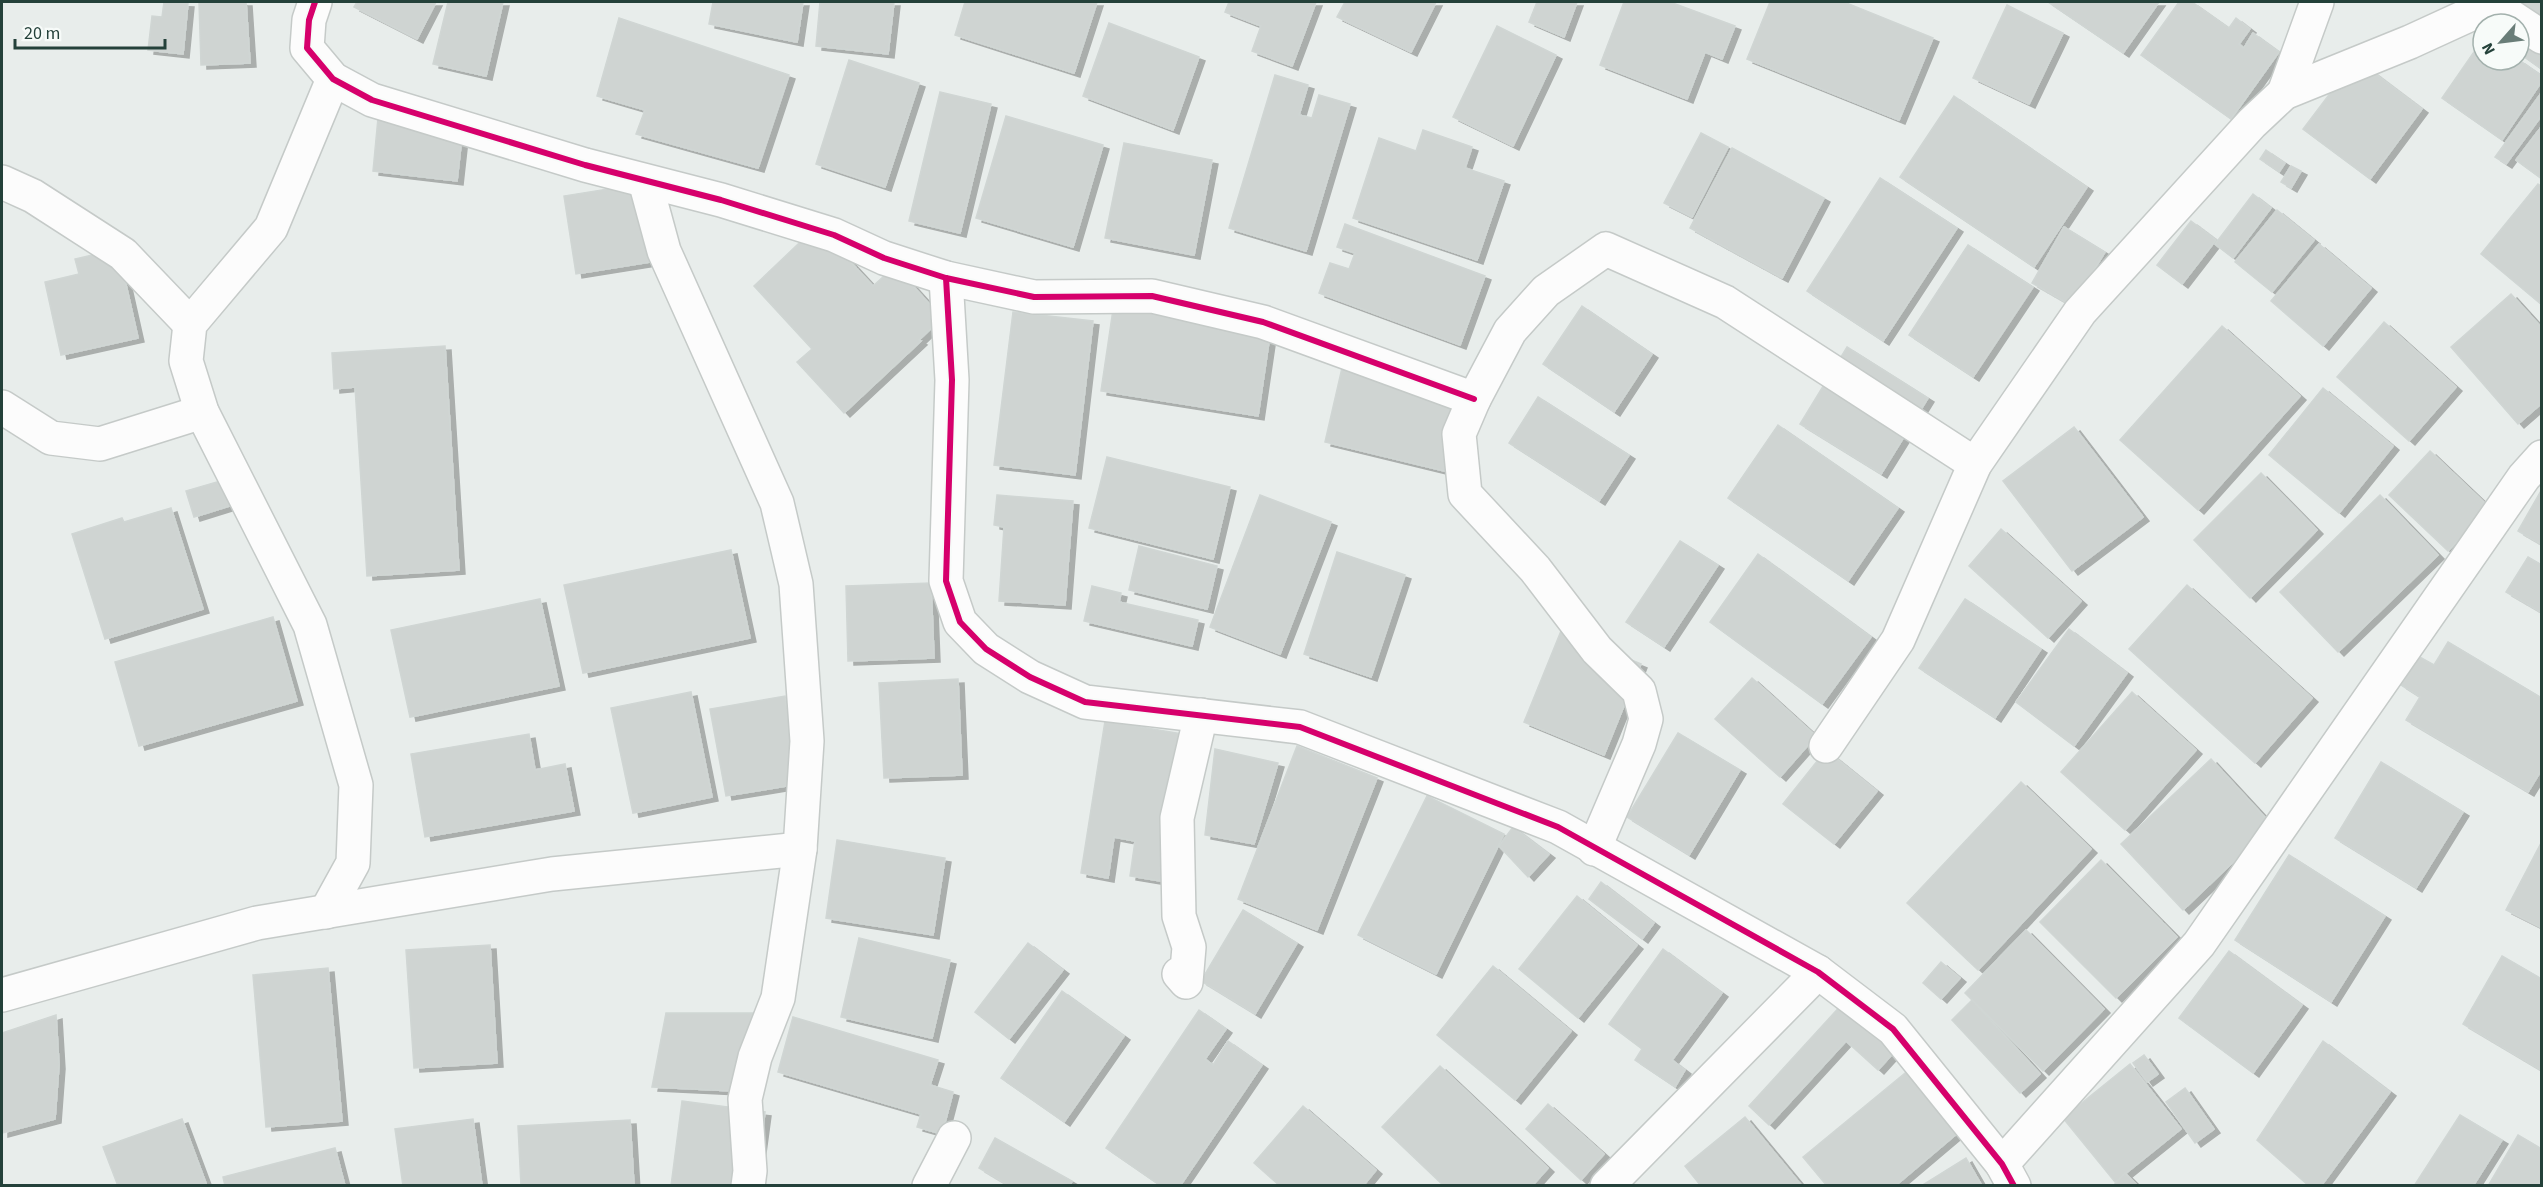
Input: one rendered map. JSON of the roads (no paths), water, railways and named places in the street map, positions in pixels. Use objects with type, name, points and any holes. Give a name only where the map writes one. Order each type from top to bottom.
[{"type":"street","points":[[315,2],[309,20],[307,48],[333,79],[372,100],[585,165],[721,200],[834,235],[884,258],[946,278],[1034,297],[1152,296],[1163,298],[1263,322],[1474,399]]},
{"type":"street","points":[[2284,93],[2317,2]]},
{"type":"street","points":[[1826,746],[1898,640],[1975,464],[2080,312],[2252,123],[2284,93],[2410,42],[2491,3],[2541,37]]},
{"type":"street","points":[[326,912],[354,863],[356,785],[310,625],[202,411],[186,361],[190,324],[271,228],[333,79]]},
{"type":"street","points":[[645,181],[664,251],[777,503],[796,584],[807,741],[800,849],[778,998],[755,1057],[745,1098],[750,1171],[748,1185]]},
{"type":"street","points":[[2,182],[33,196],[123,254],[190,324]]},
{"type":"street","points":[[1594,849],[1639,744],[1646,719],[1639,692],[1597,650],[1535,569],[1464,494],[1459,434],[1474,399],[1510,331],[1546,291],[1606,249],[1725,302],[1975,464]]},
{"type":"street","points":[[946,278],[952,380],[946,581],[960,622],[986,649],[1030,676],[1085,702],[1300,727],[1558,827],[1818,972],[1893,1029],[2008,1175],[2199,944],[2524,477],[2541,457]]},
{"type":"street","points":[[2,407],[51,438],[100,444],[202,411]]},
{"type":"street","points":[[1179,974],[1186,982],[1189,946],[1179,916],[1177,818],[1201,715]]},
{"type":"street","points":[[2,995],[257,923],[552,874],[800,849]]},
{"type":"street","points":[[1607,1185],[1818,972]]},
{"type":"street","points":[[929,1185],[954,1138]]}]
